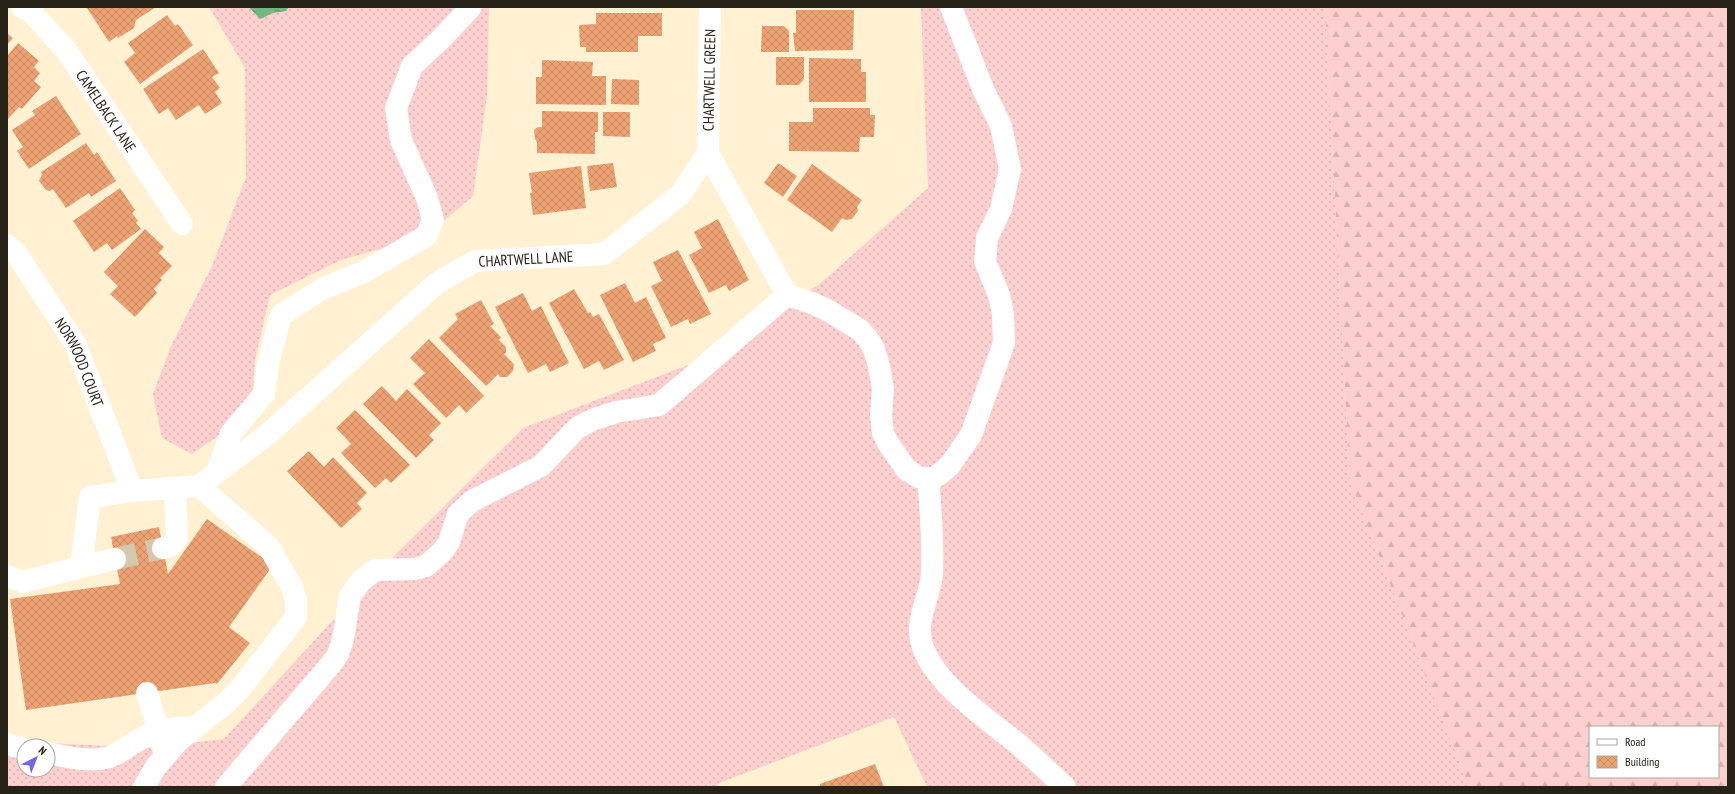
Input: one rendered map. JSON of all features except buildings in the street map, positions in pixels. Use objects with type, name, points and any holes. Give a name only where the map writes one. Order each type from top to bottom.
[{"type":"street","name":"CAMELBACK LANE","points":[[22,7],[30,11],[66,50],[182,224]]},
{"type":"street","points":[[218,472],[231,433],[264,394],[268,364],[281,315],[324,288],[364,272],[426,236],[432,220],[427,198],[401,140],[396,108],[412,66],[442,39],[471,7]]},
{"type":"street","name":"CHARTWELL GREEN","points":[[708,154],[710,7]]},
{"type":"street","points":[[708,154],[787,295],[812,303],[829,311],[860,330],[868,339],[874,349],[883,389],[880,415],[883,433],[888,443],[906,468],[918,477],[928,479],[936,477],[950,465],[971,434],[1004,343],[1004,314],[999,295],[985,261],[987,238],[1001,209],[1010,169],[1001,126],[983,89],[951,7]]},
{"type":"street","name":"CHARTWELL LANE","points":[[199,486],[268,434],[437,283],[475,261],[604,254],[680,195],[708,154]]},
{"type":"street","name":"NORWOOD COURT","points":[[7,245],[16,253],[76,345],[132,491]]},
{"type":"street","points":[[226,787],[335,658],[343,640],[350,596],[368,574],[375,570],[414,569],[426,566],[442,552],[449,542],[458,514],[472,501],[541,466],[577,428],[592,420],[616,412],[659,405],[787,295]]},
{"type":"street","points":[[928,479],[932,574],[920,627],[923,646],[928,659],[937,673],[959,696],[1018,744],[1065,787]]},
{"type":"street","points":[[81,567],[90,497],[132,491],[199,486],[269,547],[292,587],[296,604],[296,617],[240,689],[226,703],[179,740],[155,768],[144,787]]},
{"type":"street","points":[[163,548],[170,546],[177,538],[175,488]]},
{"type":"street","points":[[7,576],[23,582],[115,559]]},
{"type":"street","points":[[147,693],[159,731],[164,757]]},
{"type":"street","points":[[56,754],[80,759],[106,758],[148,735],[159,731],[168,728],[195,727]]},
{"type":"green space","points":[[209,7],[489,7],[487,96],[473,196],[426,236],[341,260],[270,295],[255,360],[252,401],[231,427],[192,454],[162,438],[153,394],[171,346],[212,266],[246,177],[245,68]]},
{"type":"green space","points":[[921,7],[1325,7],[1350,481],[1469,787],[927,787],[894,717],[719,783],[717,787],[7,787],[7,741],[16,741],[16,778],[56,778],[56,743],[149,748],[224,739],[369,581],[523,428],[717,354],[821,283],[928,188]]},
{"type":"green space","points":[[1325,7],[1728,7],[1728,787],[1469,787],[1350,481]]},
{"type":"water","points":[[249,7],[289,7],[286,11],[273,13],[260,19]]},
{"type":"tunnel","points":[[115,559],[163,548]]}]
